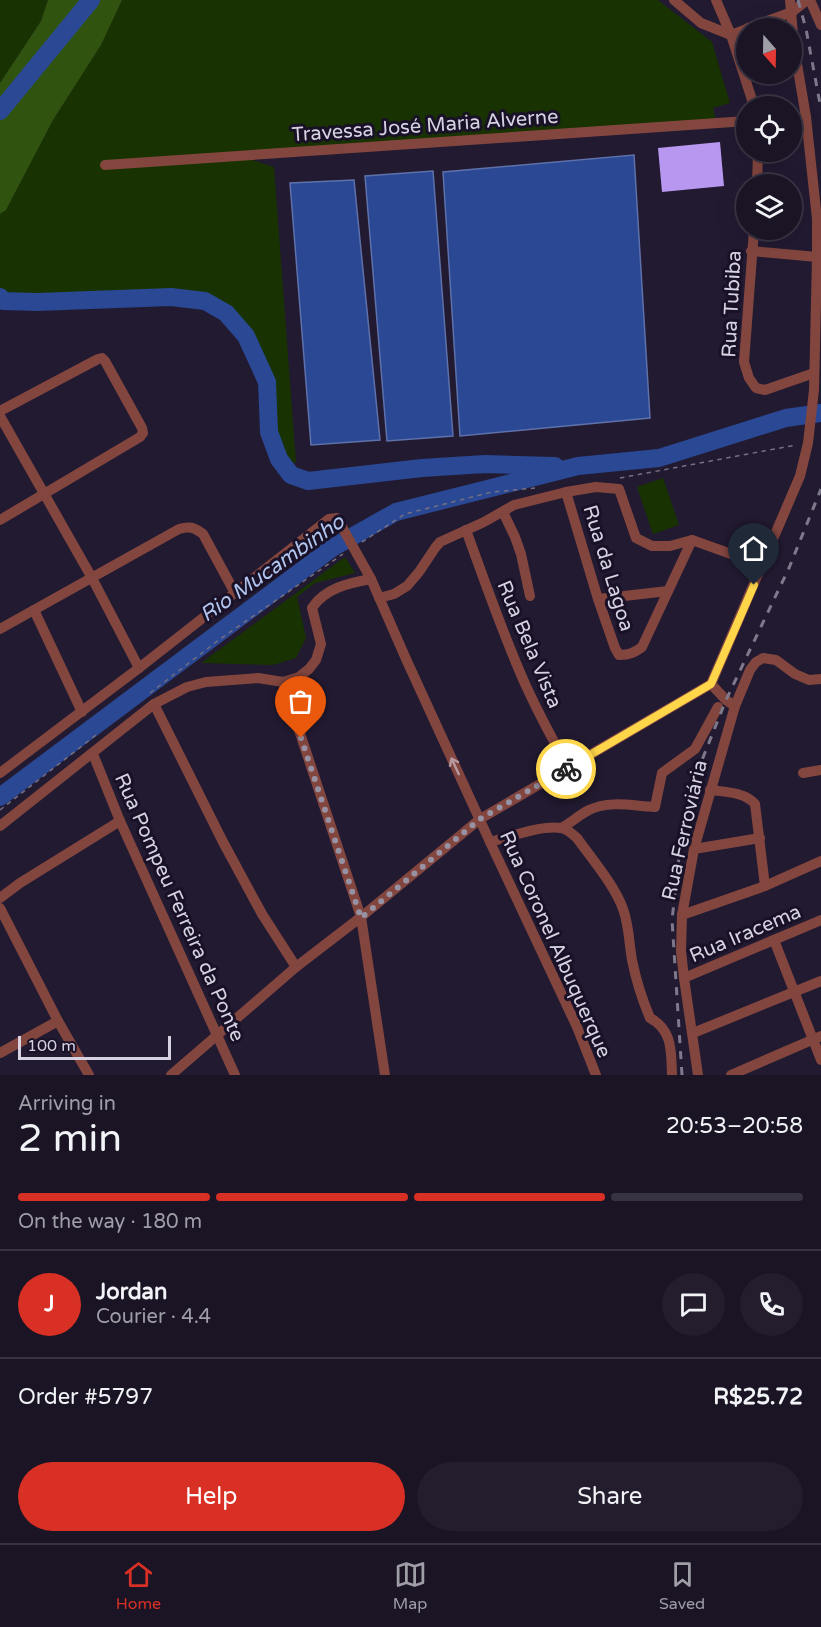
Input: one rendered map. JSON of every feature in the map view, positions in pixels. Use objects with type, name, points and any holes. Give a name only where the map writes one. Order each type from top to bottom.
[{"type":"street","points":[[674,0],[700,23],[731,35],[736,33]]},
{"type":"street","points":[[716,0],[731,35],[751,96]]},
{"type":"street","points":[[171,1075],[296,967],[361,918],[480,819],[711,684],[800,476],[808,443],[814,390],[817,322],[817,219],[790,0]]},
{"type":"street","points":[[776,18],[792,12],[809,0],[821,25]]},
{"type":"street","points":[[802,117],[806,117]]},
{"type":"street","name":"Travessa José Maria Alverne","points":[[105,165],[736,122]]},
{"type":"street","name":"Rua Tubiba","points":[[752,240],[744,362],[749,378],[756,388],[765,390],[814,373]]},
{"type":"street","points":[[751,250],[817,257]]},
{"type":"street","points":[[0,411],[102,358],[143,433],[140,437],[0,520]]},
{"type":"street","points":[[0,416],[92,578],[139,668]]},
{"type":"street","points":[[379,598],[394,594],[407,586],[440,542],[522,502],[596,487],[619,489],[636,538],[652,546],[670,546],[692,540],[762,566]]},
{"type":"street","name":"Rua da Lagoa","points":[[566,492],[598,599],[619,655],[627,655],[642,647],[692,540]]},
{"type":"street","points":[[503,512],[521,554],[530,596]]},
{"type":"street","name":"Rua Coronel Albuquerque","points":[[235,593],[329,519],[339,520],[371,579],[490,843],[577,1027],[596,1075]]},
{"type":"street","points":[[0,629],[188,526],[203,534],[235,593],[0,773]]},
{"type":"street","name":"Rua Bela Vista","points":[[466,530],[525,684],[568,768]]},
{"type":"street","points":[[0,826],[93,754],[150,700],[206,682],[258,678],[283,682],[299,677],[309,669],[321,644],[312,608],[316,602],[333,589],[371,579]]},
{"type":"street","points":[[598,599],[668,591]]},
{"type":"street","points":[[34,610],[81,712]]},
{"type":"street","name":"Rua Ferroviária","points":[[699,1075],[681,951],[682,915],[694,849],[735,706],[750,670],[756,662],[763,658],[776,660],[795,674],[810,680],[821,679]]},
{"type":"street","points":[[283,682],[361,918],[385,1075]]},
{"type":"street","points":[[711,684],[735,706]]},
{"type":"street","points":[[150,700],[262,914],[296,967]]},
{"type":"street","points":[[561,828],[587,811],[600,806],[612,804],[655,807],[662,773],[695,749],[717,707]]},
{"type":"street","name":"Rua Pompeu Ferreira da Ponte","points":[[93,754],[120,821],[235,1075]]},
{"type":"street","points":[[803,773],[821,770]]},
{"type":"street","points":[[710,790],[743,795],[755,804],[765,886]]},
{"type":"street","points":[[0,898],[20,883],[120,821]]},
{"type":"street","points":[[490,843],[535,830],[561,828],[570,831],[577,838],[622,906],[627,919],[632,958],[641,997],[650,1018],[660,1024],[668,1040],[672,1075]]},
{"type":"street","points":[[694,849],[760,838]]},
{"type":"street","points":[[682,915],[765,886],[821,861]]},
{"type":"street","points":[[0,908],[58,1021],[89,1075]]},
{"type":"street","name":"Rua Iracema","points":[[684,978],[821,920]]},
{"type":"street","points":[[774,940],[794,992],[817,1038],[821,1060]]},
{"type":"street","points":[[693,1033],[821,981]]},
{"type":"street","points":[[0,1053],[58,1021]]},
{"type":"street","points":[[731,1075],[817,1038]]},
{"type":"path","points":[[620,478],[808,443]]},
{"type":"path","points":[[150,700],[220,639],[352,546],[405,514],[492,492],[538,488]]},
{"type":"path","points":[[0,810],[101,732]]},
{"type":"green space","points":[[0,0],[48,0],[41,21],[0,83]]},
{"type":"green space","points":[[48,0],[122,0],[101,45],[53,120],[6,210],[0,214],[0,83],[41,21]]},
{"type":"green space","points":[[122,0],[658,0],[712,42],[730,103],[713,108],[716,121],[243,157],[274,167],[296,463],[279,459],[269,432],[267,382],[246,336],[226,313],[205,301],[171,297],[37,302],[3,301],[0,297],[0,214],[6,210],[53,120],[101,45]]},
{"type":"green space","points":[[663,478],[679,525],[653,534],[637,487]]},
{"type":"green space","points":[[345,557],[355,573],[315,583],[297,597],[306,638],[296,658],[273,665],[201,663]]},
{"type":"water","points":[[634,155],[650,418],[460,436],[443,172]]},
{"type":"water","points":[[433,171],[453,436],[387,441],[365,176]]},
{"type":"water","points":[[354,180],[380,440],[311,445],[290,183]]},
{"type":"building","points":[[720,142],[724,186],[662,192],[658,148]]},
{"type":"waterway","points":[[0,111],[91,0]]},
{"type":"waterway","points":[[0,297],[3,301],[37,302],[171,297],[205,301],[226,313],[246,336],[267,382],[269,432],[279,459],[291,475],[308,481],[422,468],[485,464],[555,466]]},
{"type":"waterway","name":"Rio Mucambinho","points":[[0,797],[332,548],[396,512],[578,466],[659,458],[786,418],[821,413]]},
{"type":"railway","points":[[798,0],[806,29],[821,109]]},
{"type":"railway","points":[[682,1075],[672,920],[680,848],[698,770],[726,700],[789,568],[821,489]]},
{"type":"way so far","points":[[301,738],[361,918],[480,819],[566,769]]},
{"type":"route","points":[[566,769],[711,684],[754,585]]}]
